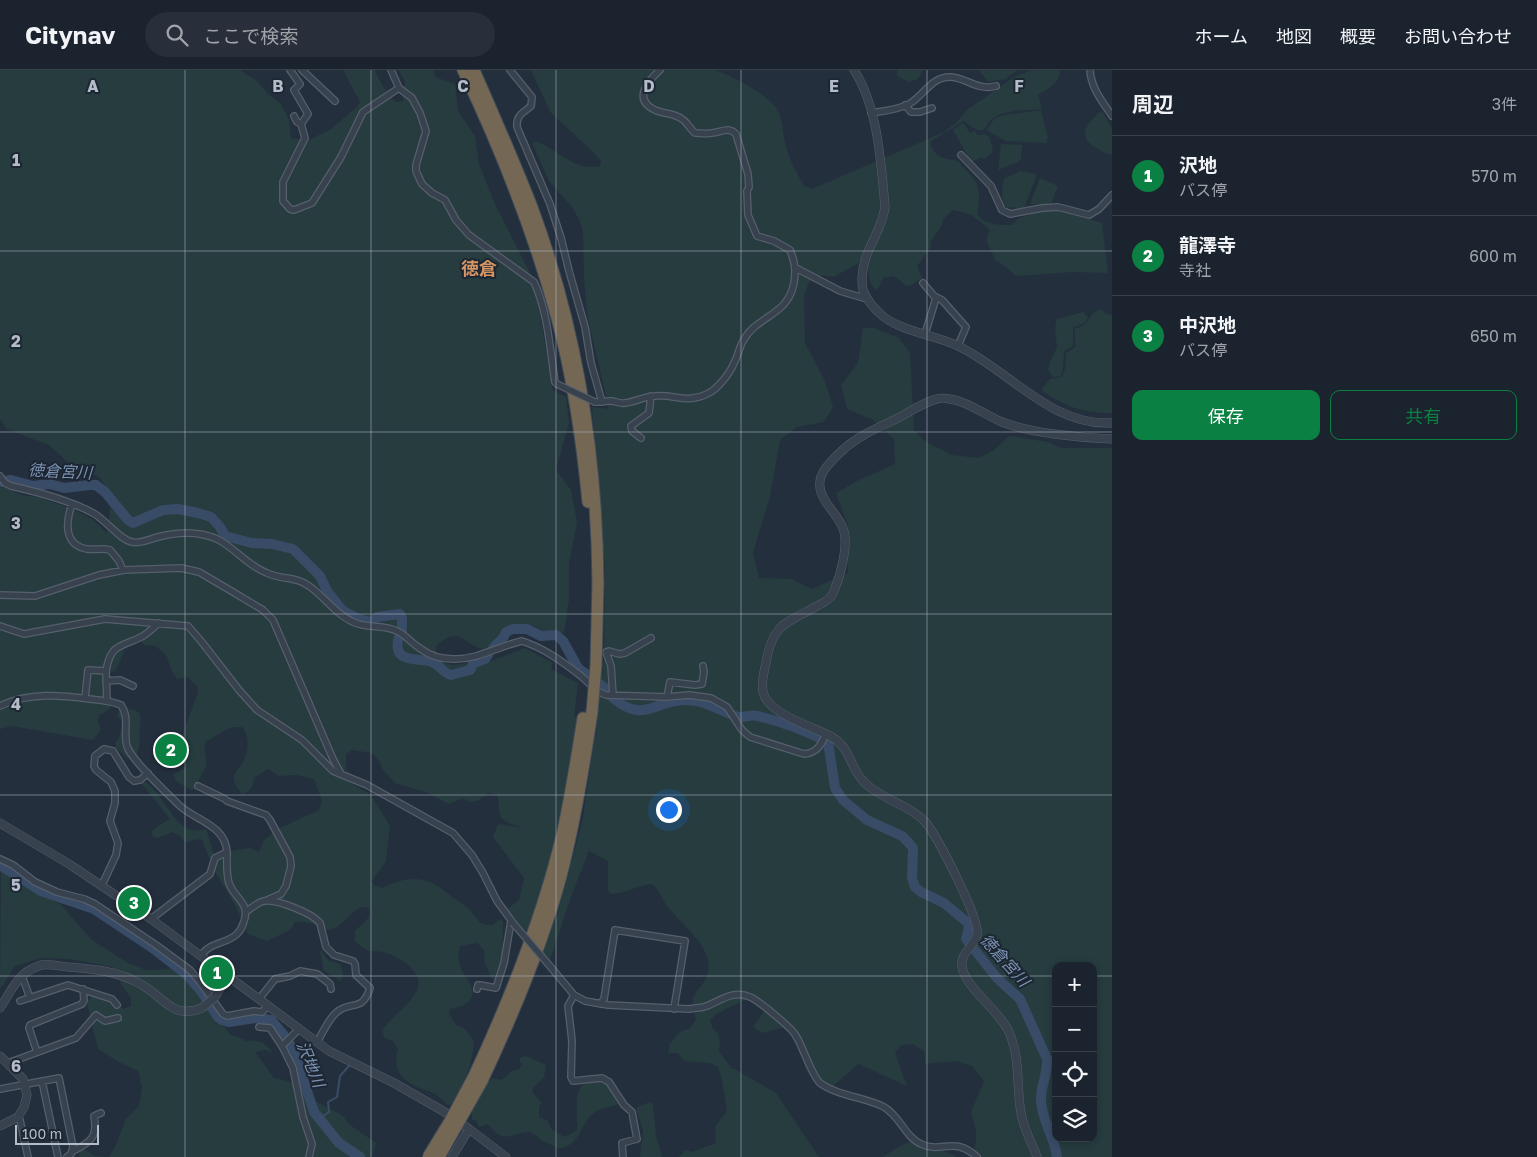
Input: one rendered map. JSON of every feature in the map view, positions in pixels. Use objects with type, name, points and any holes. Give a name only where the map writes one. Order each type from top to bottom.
[{"type":"highway","points":[[463,70],[498,149],[524,215],[557,319],[572,388],[585,470],[595,582]]},
{"type":"highway","points":[[439,1157],[524,988],[546,927],[561,877],[580,790],[588,711],[596,665],[595,582],[597,525],[593,469],[581,386],[566,317],[533,212],[474,70]]},
{"type":"highway","points":[[428,1157],[478,1079]]},
{"type":"street","points":[[290,70],[300,84],[294,90],[308,114],[301,124]]},
{"type":"street","points":[[302,70],[335,101]]},
{"type":"street","points":[[391,70],[399,88],[412,98],[420,113],[426,131],[416,165],[416,171],[422,184],[444,200],[456,220],[469,235],[534,282],[539,292],[544,312],[554,382],[599,402],[626,403],[660,395],[685,400],[709,394],[734,364],[742,342],[750,332],[756,325],[778,311],[787,302],[792,291],[796,268],[790,250],[774,241],[757,236],[752,226],[748,207],[748,174],[736,134],[728,129],[712,134],[695,133],[683,119],[654,110],[646,103],[643,93],[645,84],[660,70]]},
{"type":"street","points":[[510,70],[532,96],[531,106],[519,115],[516,120],[517,127],[550,204],[561,238],[585,327],[599,402]]},
{"type":"street","points":[[854,70],[866,91],[871,113],[885,207],[883,218],[867,250],[862,268],[862,287],[867,299],[883,316],[958,346],[1050,407],[1077,419],[1112,423]]},
{"type":"street","points":[[1090,70],[1094,86],[1112,116]]},
{"type":"street","points":[[871,113],[896,109],[905,105],[915,100],[928,86],[937,80],[951,77],[988,88],[996,86]]},
{"type":"street","points":[[294,116],[297,122],[301,124],[306,138],[283,182],[283,201],[290,209],[294,210],[312,203],[341,157],[363,112],[399,88]]},
{"type":"street","points":[[905,105],[911,112],[916,113],[932,108]]},
{"type":"street","points":[[961,155],[991,186],[1002,210],[1010,214],[1042,208],[1058,208],[1090,215],[1099,209],[1112,195]]},
{"type":"street","points":[[796,268],[840,292],[867,299]]},
{"type":"street","points":[[923,283],[936,298],[942,300],[966,327],[958,346]]},
{"type":"street","points":[[925,334],[936,298]]},
{"type":"street","points":[[641,438],[632,431],[631,426],[649,412],[651,396]]},
{"type":"street","points":[[1037,1157],[1021,1118],[1018,1065],[1014,1043],[1008,1030],[967,980],[962,967],[964,955],[977,935],[977,927],[972,912],[942,849],[922,819],[865,783],[856,771],[844,747],[826,734],[773,707],[765,697],[762,684],[768,650],[775,632],[790,621],[827,601],[835,589],[844,552],[845,535],[821,493],[820,481],[821,476],[844,448],[928,402],[944,398],[960,402],[1004,423],[1027,430],[1112,439]]},
{"type":"street","points":[[0,476],[5,483],[11,486],[72,504],[93,513],[106,521],[120,536],[134,543],[172,534],[186,533],[211,536],[261,571],[276,576],[290,577],[310,586],[341,615],[354,622],[369,626],[391,628],[402,633],[428,654],[456,660],[522,641],[554,657],[600,693],[667,697],[689,695],[711,698],[727,707],[742,730],[750,737],[804,754],[809,754],[818,749],[826,734]]},
{"type":"street","points":[[72,504],[66,526],[72,540],[80,547],[110,550],[119,560],[123,570]]},
{"type":"street","points":[[0,595],[36,596],[99,575],[123,570],[174,568],[192,570],[244,598],[273,620],[341,774]]},
{"type":"street","points":[[0,626],[24,634],[105,619],[184,624],[191,628],[257,710],[302,740],[334,771],[367,785],[453,833],[472,855],[497,901],[512,922],[574,995],[585,1001],[600,1004],[674,1009],[704,1006],[721,998],[734,995],[750,996],[795,1033],[818,1081],[827,1087],[883,1107],[892,1113],[915,1140],[921,1144],[934,1147],[962,1146],[977,1157]]},
{"type":"street","points":[[107,701],[106,671],[110,654],[118,646],[144,635],[159,623]]},
{"type":"street","points":[[614,695],[612,666],[606,652],[625,653],[651,638]]},
{"type":"street","points":[[667,697],[670,682],[702,684],[703,666]]},
{"type":"street","points":[[85,698],[88,670],[106,671]]},
{"type":"street","points":[[106,681],[120,680],[133,686]]},
{"type":"street","points":[[0,706],[37,696],[53,695],[107,701],[117,704],[123,709],[126,719],[128,750],[184,809],[215,828],[224,838],[227,852],[228,881],[246,911],[245,919],[237,935],[209,947],[201,955]]},
{"type":"street","points":[[102,885],[117,850],[117,838],[110,821],[116,797],[111,782],[96,770],[94,762],[96,756],[104,749],[113,751],[129,777],[134,781],[140,780],[148,773]]},
{"type":"street","points":[[198,786],[227,801],[266,815],[290,857],[291,866],[286,886],[281,894],[246,911]]},
{"type":"street","points":[[0,823],[102,885],[201,955],[317,1042],[349,1062],[413,1094],[469,1129],[506,1157]]},
{"type":"street","points":[[151,919],[210,874],[215,858],[227,852]]},
{"type":"street","points":[[0,859],[13,865],[35,882],[57,892],[84,898],[96,904],[156,945],[190,970],[223,1014],[227,1016],[254,1011],[262,1012],[268,1006]]},
{"type":"street","points":[[265,901],[295,908],[317,920],[321,926],[326,947],[334,955],[353,961],[356,974],[370,988],[360,1004],[344,1007],[334,1015],[317,1042]]},
{"type":"street","points":[[477,989],[478,985],[496,988],[504,963],[512,922]]},
{"type":"street","points":[[600,1004],[604,999],[614,930],[685,941],[674,1009]]},
{"type":"street","points":[[0,1008],[22,976],[36,967],[48,965],[100,970],[135,980],[171,1008],[192,1012],[202,1008],[215,997],[228,976]]},
{"type":"street","points":[[260,999],[276,979],[290,976],[300,971],[317,974],[330,984],[331,989]]},
{"type":"street","points":[[22,976],[30,998]]},
{"type":"street","points":[[20,1002],[68,985],[83,988],[112,999],[117,1005]]},
{"type":"street","points":[[37,1052],[29,1026],[82,1004],[84,1000],[83,988]]},
{"type":"street","points":[[574,995],[568,1006],[572,1040],[571,1077],[573,1081],[602,1078],[609,1082],[624,1105],[632,1112],[637,1139],[622,1143],[623,1157]]},
{"type":"street","points":[[8,1063],[76,1038],[96,1014],[105,1021],[118,1018]]},
{"type":"street","points":[[259,1027],[270,1028],[286,1042],[296,1078],[303,1117],[312,1144],[309,1157]]},
{"type":"street","points":[[286,1042],[299,1029]]},
{"type":"street","points":[[0,1056],[18,1073],[25,1084],[27,1095],[26,1102],[18,1117],[0,1126]]},
{"type":"street","points":[[0,1089],[59,1078],[73,1151]]},
{"type":"street","points":[[42,1081],[58,1157]]},
{"type":"street","points":[[67,1157],[90,1141],[96,1130],[94,1116],[101,1113]]},
{"type":"street","points":[[18,1117],[28,1157]]},
{"type":"street","points":[[452,1157],[469,1129]]},
{"type":"green space","points":[[0,70],[240,70],[256,80],[268,94],[281,104],[289,120],[291,138],[307,141],[331,129],[357,107],[360,102],[343,70],[375,70],[389,95],[396,102],[403,101],[405,82],[399,70],[434,70],[435,77],[455,84],[458,111],[475,136],[479,164],[494,202],[535,286],[553,390],[566,397],[569,422],[556,470],[571,490],[577,522],[569,564],[569,600],[564,633],[546,632],[534,626],[519,624],[502,633],[488,650],[480,649],[457,636],[451,636],[436,647],[437,659],[452,665],[491,661],[525,648],[553,663],[551,669],[578,683],[574,716],[578,719],[574,753],[549,865],[529,934],[505,911],[519,900],[524,878],[493,837],[498,824],[525,828],[509,823],[502,818],[497,795],[489,793],[477,801],[469,802],[463,798],[449,804],[425,792],[395,783],[383,770],[379,761],[372,753],[352,750],[346,754],[346,767],[351,783],[371,795],[390,826],[386,861],[372,881],[374,885],[382,888],[411,879],[427,881],[466,907],[484,924],[492,925],[501,919],[503,922],[502,959],[494,979],[492,979],[485,964],[484,950],[477,943],[460,946],[458,956],[460,966],[470,984],[472,994],[468,1002],[450,1009],[449,1014],[456,1025],[464,1028],[474,1041],[469,1069],[453,1104],[448,1105],[435,1094],[411,1084],[399,1072],[396,1062],[398,1049],[393,1041],[385,1038],[382,1031],[414,996],[419,983],[409,965],[389,954],[366,949],[355,941],[355,931],[369,917],[370,911],[367,907],[357,910],[332,929],[322,929],[310,923],[294,922],[293,927],[288,931],[267,941],[248,934],[235,905],[214,870],[202,840],[197,839],[185,843],[180,836],[173,832],[158,838],[153,837],[151,832],[170,819],[141,783],[144,781],[159,795],[178,822],[186,828],[195,830],[206,829],[214,853],[249,848],[259,852],[264,840],[280,828],[319,810],[322,801],[314,779],[296,775],[279,776],[268,769],[254,778],[248,792],[242,794],[235,784],[234,777],[242,764],[247,750],[246,735],[242,727],[227,729],[206,741],[206,766],[195,789],[191,790],[176,781],[173,775],[186,766],[180,741],[197,695],[198,687],[187,677],[177,679],[172,672],[167,657],[156,646],[145,645],[140,641],[128,642],[117,668],[110,673],[106,686],[111,704],[108,710],[99,715],[98,722],[101,730],[93,740],[11,726],[0,729],[0,488],[4,487],[21,495],[38,497],[75,510],[92,519],[107,533],[112,495],[99,477],[70,464],[49,445],[7,429],[0,419]]},
{"type":"green space","points":[[531,70],[715,70],[753,88],[776,107],[781,118],[786,147],[792,162],[804,186],[812,189],[944,132],[956,123],[968,109],[1014,77],[1032,70],[1060,70],[1056,82],[1038,95],[1042,109],[1001,114],[991,120],[984,130],[971,127],[964,121],[931,141],[931,146],[938,155],[956,161],[972,176],[979,191],[977,214],[984,221],[998,225],[1013,225],[1017,219],[1044,210],[1056,209],[1102,223],[1108,273],[1073,272],[1016,276],[995,260],[986,240],[990,230],[972,215],[953,210],[943,219],[942,225],[930,243],[931,248],[917,266],[922,278],[912,285],[907,286],[894,276],[883,278],[877,290],[871,284],[865,259],[834,277],[822,275],[809,282],[804,296],[805,343],[825,381],[833,407],[824,422],[797,427],[780,440],[770,496],[753,553],[759,578],[791,579],[812,589],[848,573],[848,526],[836,493],[857,481],[895,464],[894,439],[873,420],[847,409],[841,385],[858,363],[863,328],[874,328],[899,338],[910,353],[914,430],[926,442],[952,455],[979,458],[994,450],[1009,436],[1048,442],[1061,448],[1112,448],[1112,1157],[973,1157],[976,1130],[971,1112],[984,1081],[972,1066],[956,1061],[925,1064],[924,1051],[913,1044],[901,1045],[895,1053],[907,1086],[858,1064],[830,1089],[814,1082],[805,1068],[799,1040],[786,1027],[762,1033],[753,1027],[767,1007],[765,1003],[745,1000],[718,1013],[710,1020],[712,1027],[718,1034],[720,1042],[719,1051],[732,1069],[776,1093],[819,1157],[679,1157],[685,1150],[692,1152],[716,1143],[715,1127],[727,1111],[718,1067],[710,1063],[684,1061],[678,1053],[668,1053],[670,1043],[680,1032],[690,1028],[696,1019],[693,998],[708,973],[709,964],[706,955],[695,937],[667,906],[652,884],[611,894],[608,891],[608,861],[589,851],[572,894],[550,960],[542,953],[557,916],[583,819],[595,734],[597,736],[596,724],[604,659],[605,572],[592,407],[609,409],[588,319],[584,280],[583,231],[572,207],[549,181],[532,143],[536,141],[574,163],[591,167],[600,166],[601,161],[550,112]]},
{"type":"green space","points":[[897,70],[923,70],[918,79],[909,82],[897,76]]},
{"type":"green space","points":[[979,70],[1018,70],[1005,79],[988,82]]},
{"type":"green space","points":[[1041,110],[1048,137],[1046,143],[1006,141],[986,130],[995,118]]},
{"type":"green space","points":[[1102,111],[1112,128],[1112,155],[1094,147],[1086,139],[1086,128]]},
{"type":"green space","points":[[963,123],[970,133],[975,131],[977,135],[985,134],[989,137],[993,149],[991,154],[984,159],[982,157],[971,162],[953,130]]},
{"type":"green space","points":[[1001,144],[1022,145],[1021,159],[998,170]]},
{"type":"green space","points":[[1020,171],[1037,174],[1024,209],[1011,207],[1009,209],[1006,207],[1003,199],[1002,190],[1005,178]]},
{"type":"green space","points":[[1040,178],[1058,186],[1051,204],[1030,204]]},
{"type":"green space","points":[[1101,309],[1106,314],[1112,315],[1112,413],[1092,412],[1075,408],[1058,401],[1041,390],[1050,379],[1062,377],[1065,369],[1066,353],[1075,347],[1075,328],[1086,323],[1096,311]]},
{"type":"green space","points":[[1083,312],[1088,317],[1082,324],[1073,327],[1073,346],[1064,351],[1061,376],[1053,377],[1048,370],[1057,347],[1055,328],[1057,319]]},
{"type":"green space","points":[[132,709],[138,712],[141,718],[140,741],[137,754],[128,759],[116,748],[115,743],[119,739],[122,725],[122,720],[118,717],[118,711]]},
{"type":"green space","points":[[1,865],[28,887],[60,904],[92,940],[128,963],[146,970],[175,969],[200,994],[231,1035],[246,1042],[258,1041],[268,1046],[272,1053],[265,1050],[255,1052],[274,1078],[298,1084],[285,1047],[293,1039],[315,1101],[342,1115],[350,1125],[376,1143],[372,1157],[109,1157],[126,1119],[139,1106],[142,1087],[138,1071],[98,1049],[87,1003],[92,995],[109,1000],[123,1009],[131,1006],[131,998],[113,967],[70,959],[41,958],[15,966],[0,989]]},
{"type":"green space","points":[[321,950],[329,961],[340,964],[343,973],[341,981],[324,971]]},
{"type":"green space","points":[[526,1056],[546,1065],[544,1077],[533,1088],[532,1092],[542,1103],[539,1106],[539,1117],[548,1121],[552,1130],[556,1133],[565,1137],[577,1130],[577,1098],[578,1092],[584,1084],[604,1080],[621,1103],[595,1112],[590,1116],[572,1143],[560,1148],[542,1141],[530,1133],[525,1132],[506,1136],[498,1134],[487,1124],[478,1126],[477,1121],[472,1119],[472,1110],[489,1081],[493,1078],[502,1080],[510,1072],[519,1069],[522,1064],[520,1058]]},
{"type":"green space","points":[[650,1102],[653,1105],[656,1135],[662,1157],[640,1157],[643,1130],[637,1107]]},
{"type":"green space","points":[[913,1140],[954,1155],[955,1157],[883,1157]]},
{"type":"green space","points":[[84,1149],[95,1156],[109,1157],[79,1157],[80,1150]]},
{"type":"waterway","name":"徳倉宮川","points":[[0,482],[11,480],[33,486],[50,484],[64,488],[96,485],[105,492],[128,520],[133,523],[163,510],[178,509],[211,517],[225,536],[252,543],[272,544],[293,549],[320,576],[327,591],[343,611],[359,619],[371,622],[377,617],[400,614],[402,630]]},
{"type":"waterway","name":"徳倉宮川","points":[[493,648],[506,632],[513,629],[527,629],[541,636],[556,635],[563,641],[578,668],[609,691]]},
{"type":"waterway","name":"徳倉宮川","points":[[399,636],[399,652],[402,656],[432,662],[451,675],[470,670],[473,664],[485,659],[488,655]]},
{"type":"waterway","name":"徳倉宮川","points":[[613,698],[624,706],[641,710],[673,701],[698,701],[738,717],[754,716],[775,721],[802,730],[828,742],[835,788],[843,800],[867,820],[902,836],[907,841],[913,848],[912,878],[915,887],[944,903],[968,923],[966,939],[997,978],[1020,999],[1047,1059],[1041,1101],[1057,1157]]},
{"type":"waterway","name":"沢地川","points":[[0,865],[41,891],[94,909],[154,949],[186,974],[222,1020],[229,1022],[255,1018],[271,1020],[293,1049],[314,1112],[339,1143],[360,1157]]},
{"type":"waterway","points":[[319,1119],[329,1112],[328,1102],[337,1097],[340,1076],[349,1066]]},
{"type":"place","name":"龍澤寺","points":[[171,750]]},
{"type":"place","name":"中沢地","points":[[134,903]]},
{"type":"place","name":"沢地","points":[[217,973]]},
{"type":"district","name":"徳倉","points":[[479,269]]}]
